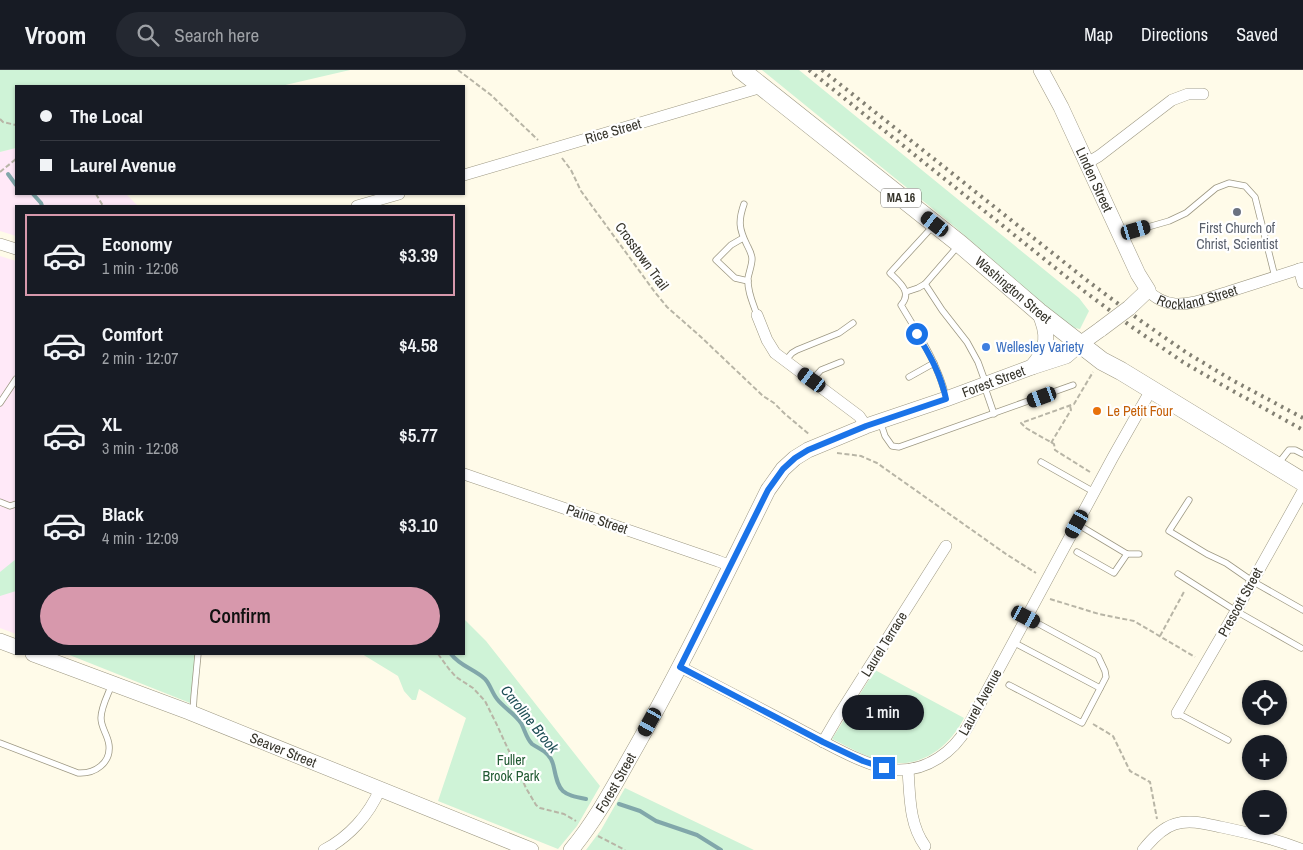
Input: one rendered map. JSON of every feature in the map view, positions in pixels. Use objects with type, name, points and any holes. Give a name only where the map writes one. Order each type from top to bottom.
[{"type":"main road","name":"Washington Street","points":[[742,70],[960,244],[1039,312],[1102,361],[1122,371],[1303,482]]},
{"type":"street","name":"Linden Street","points":[[1041,70],[1061,107],[1120,235],[1148,290]]},
{"type":"street","name":"Rice Street","points":[[465,175],[762,87]]},
{"type":"street","points":[[1086,163],[1099,156],[1172,100],[1188,94],[1203,94]]},
{"type":"street","points":[[360,205],[396,195]]},
{"type":"street","points":[[0,244],[15,248]]},
{"type":"street","points":[[1301,269],[1303,283]]},
{"type":"street","name":"Rockland Street","points":[[1080,344],[1129,308],[1148,290],[1154,296],[1165,301],[1175,304],[1186,303],[1301,269]]},
{"type":"street","points":[[1032,366],[1040,356],[1046,343],[1046,332],[1039,312]]},
{"type":"street","points":[[757,315],[771,347],[785,361],[859,416],[873,424]]},
{"type":"street","name":"Forest Street","points":[[571,850],[604,804],[680,667],[768,490],[778,475],[795,458],[808,450],[873,424],[946,399],[1032,366],[1066,356],[1080,344]]},
{"type":"street","name":"Laurel Avenue","points":[[680,667],[823,742],[875,766],[892,770],[908,770],[936,760],[958,741],[967,728],[1151,390]]},
{"type":"street","name":"Paine Street","points":[[465,474],[731,566]]},
{"type":"street","name":"Prescott Street","points":[[1177,712],[1303,491]]},
{"type":"street","name":"Laurel Terrace","points":[[823,742],[946,546]]},
{"type":"street","name":"Seaver Street","points":[[35,655],[112,682],[531,850]]},
{"type":"street","points":[[908,770],[914,822],[919,838],[924,846]]},
{"type":"street","points":[[324,850],[341,839],[359,822],[370,810],[380,789]]},
{"type":"street","points":[[1143,850],[1160,832],[1178,823],[1186,822],[1258,835],[1303,850]]},
{"type":"lane","points":[[1120,235],[1169,221],[1186,213],[1216,188],[1229,183],[1245,186],[1255,197],[1275,277]]},
{"type":"lane","points":[[744,204],[740,230],[752,258],[748,281],[749,292],[757,315]]},
{"type":"lane","points":[[935,224],[890,273],[906,292],[905,299],[901,305],[934,363],[944,388],[946,399]]},
{"type":"lane","points":[[743,238],[731,245],[716,260],[734,278],[748,281]]},
{"type":"lane","points":[[906,292],[925,284],[960,244]]},
{"type":"lane","points":[[925,284],[967,342],[978,362],[994,414]]},
{"type":"lane","points":[[785,361],[797,350],[839,333],[853,323]]},
{"type":"lane","points":[[812,380],[820,370],[842,362]]},
{"type":"lane","points":[[909,377],[934,363]]},
{"type":"lane","points":[[0,403],[15,380]]},
{"type":"lane","points":[[873,424],[892,446],[899,448],[1073,386]]},
{"type":"lane","points":[[1276,467],[1289,450],[1295,450],[1303,454]]},
{"type":"lane","points":[[1041,462],[1094,492]]},
{"type":"lane","points":[[1189,500],[1169,531],[1303,610]]},
{"type":"lane","points":[[0,502],[10,506],[15,504]]},
{"type":"lane","points":[[1077,524],[1127,554],[1139,554]]},
{"type":"lane","points":[[1077,552],[1114,573],[1127,554]]},
{"type":"lane","points":[[1178,574],[1301,648]]},
{"type":"lane","points":[[1009,685],[1082,723],[1105,680],[1106,674],[1098,656],[1026,617]]},
{"type":"lane","points":[[1013,642],[1100,688]]},
{"type":"lane","points":[[193,714],[198,655]]},
{"type":"lane","points":[[0,743],[72,771],[85,773],[96,770],[104,762],[109,751],[108,740],[101,719],[103,706],[112,682]]},
{"type":"lane","points":[[1177,712],[1228,740]]},
{"type":"path","name":"Crosstown Trail","points":[[458,70],[491,95],[542,143],[560,156],[568,165],[581,191],[667,307],[763,396],[774,403],[822,444],[838,453],[861,456],[877,463],[1006,554],[1047,579]]},
{"type":"path","points":[[0,119],[3,122],[15,125]]},
{"type":"path","points":[[0,172],[15,160]]},
{"type":"path","points":[[1092,473],[1055,450],[1054,444],[1026,428],[1021,423],[1074,404],[1094,370]]},
{"type":"path","points":[[1051,443],[1071,410],[1070,406]]},
{"type":"path","points":[[1160,636],[1190,582]]},
{"type":"path","points":[[1039,594],[1099,614],[1134,620],[1206,663]]},
{"type":"path","points":[[439,655],[456,676],[485,701],[536,805],[540,808],[564,814],[605,840],[625,850]]},
{"type":"path","points":[[1084,718],[1113,736],[1130,771],[1150,782],[1160,832]]},
{"type":"shaded area","points":[[15,148],[15,195],[127,195],[137,205],[15,205],[15,236],[0,231],[0,152]]},
{"type":"shaded area","points":[[0,256],[15,261],[15,634],[0,628]]},
{"type":"green space","points":[[0,70],[350,70],[285,85],[15,85],[15,148],[0,152]]},
{"type":"green space","points":[[762,70],[799,70],[1079,298],[1089,311],[1080,329],[1070,327],[949,222]]},
{"type":"green space","points":[[15,560],[15,591],[0,596],[0,572]]},
{"type":"green space","name":"Fuller Brook Park","points":[[465,620],[486,641],[600,786],[577,826],[558,849],[438,801],[466,718],[419,689],[416,700],[412,700],[404,691],[398,676],[364,655],[465,655]]},
{"type":"green space","points":[[70,655],[196,655],[190,703]]},
{"type":"green space","points":[[875,670],[964,718],[958,729],[942,747],[921,759],[898,763],[872,758],[832,739]]},
{"type":"green space","points":[[625,788],[754,850],[586,850],[601,830]]},
{"type":"waterway","name":"Caroline Brook","points":[[8,174],[15,184]]},
{"type":"waterway","name":"Caroline Brook","points":[[34,195],[42,205]]},
{"type":"waterway","name":"Caroline Brook","points":[[452,655],[459,662],[485,679],[497,699],[521,723],[530,742],[549,756],[558,783],[563,791],[572,796],[586,799]]},
{"type":"waterway","name":"Caroline Brook","points":[[619,804],[640,811],[656,821],[697,835],[721,850]]},
{"type":"railway","points":[[809,70],[1084,291],[1132,327],[1183,362],[1303,430]]},
{"type":"railway","points":[[822,70],[1089,282],[1141,321],[1187,353],[1232,380],[1303,418]]},
{"type":"place","name":"First Church of Christ, Scientist","points":[[1237,212]]},
{"type":"place","name":"Wellesley Variety","points":[[986,347]]},
{"type":"place","name":"Le Petit Four","points":[[1097,411]]},
{"type":"route","points":[[884,768],[863,761],[823,742],[680,667],[768,490],[783,469],[816,446],[880,421],[946,399],[944,388],[934,363],[917,334]]}]
